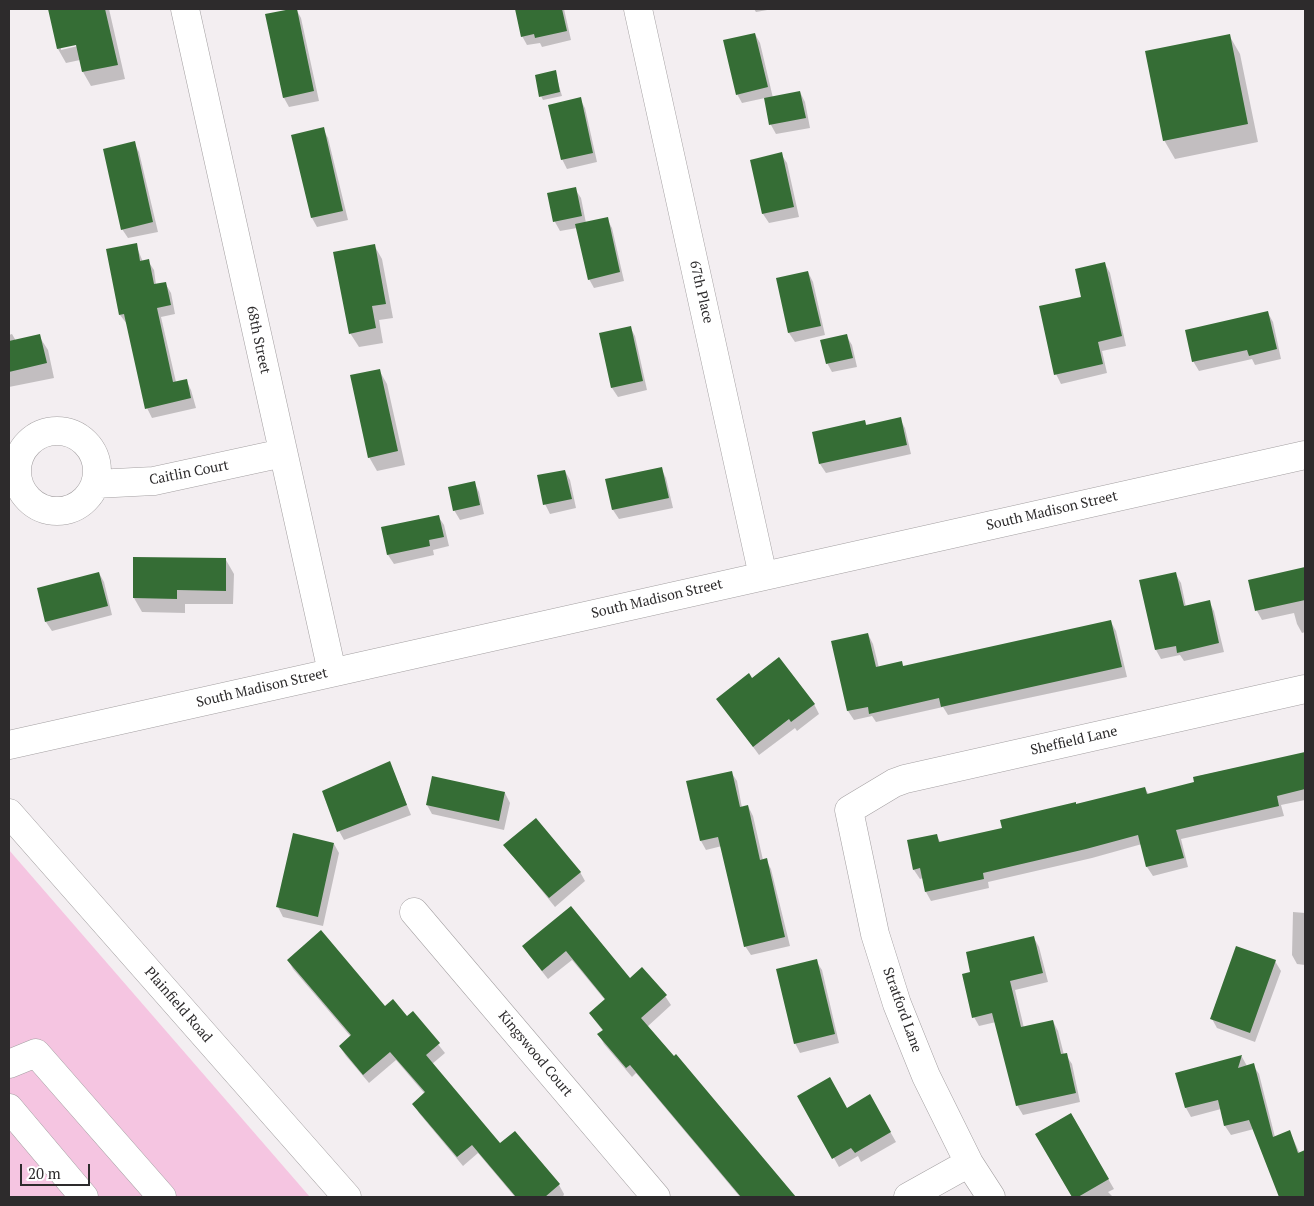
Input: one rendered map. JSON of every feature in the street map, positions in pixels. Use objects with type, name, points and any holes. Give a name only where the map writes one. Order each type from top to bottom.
[{"type":"street","name":"68th Street","points":[[185,9],[332,672]]},
{"type":"street","name":"67th Place","points":[[638,9],[763,576]]},
{"type":"street","name":"Caitlin Court","points":[[95,484],[154,481],[283,453]]},
{"type":"street","name":"South Madison Street","points":[[9,745],[1305,455]]},
{"type":"street","name":"Sheffield Lane","points":[[849,810],[894,783],[905,779],[1305,689]]},
{"type":"street","name":"Stratford Lane","points":[[849,810],[875,934],[897,1004],[926,1076],[969,1162],[991,1197]]},
{"type":"street","name":"Plainfield Road","points":[[9,813],[347,1197]]},
{"type":"street","name":"Kingswood Court","points":[[414,912],[656,1197]]},
{"type":"street","points":[[9,1064],[36,1053],[162,1197]]},
{"type":"street","points":[[9,1108],[84,1197]]},
{"type":"street","points":[[908,1197],[969,1162]]},
{"type":"shaded area","points":[[9,850],[310,1197],[9,1197]]},
{"type":"building","points":[[48,9],[105,9],[118,65],[82,72],[76,45],[57,49]]},
{"type":"building","points":[[297,9],[314,91],[283,98],[265,14]]},
{"type":"building","points":[[515,9],[562,9],[567,31],[535,38],[534,34],[521,37]]},
{"type":"building","points":[[755,33],[768,87],[736,95],[723,40]]},
{"type":"building","points":[[1230,34],[1248,124],[1163,141],[1145,51]]},
{"type":"building","points":[[556,70],[560,92],[539,97],[535,75]]},
{"type":"building","points":[[800,91],[806,118],[769,125],[764,98]]},
{"type":"building","points":[[581,97],[593,153],[561,160],[548,105]]},
{"type":"building","points":[[324,127],[343,211],[311,218],[291,135]]},
{"type":"building","points":[[135,141],[153,222],[121,230],[103,149]]},
{"type":"building","points":[[782,152],[794,207],[762,214],[750,160]]},
{"type":"building","points":[[576,187],[582,216],[553,222],[547,193]]},
{"type":"building","points":[[608,217],[620,272],[588,280],[575,224]]},
{"type":"building","points":[[137,243],[140,261],[149,259],[154,284],[166,282],[171,305],[157,308],[173,382],[187,379],[191,398],[145,409],[124,314],[119,315],[106,249]]},
{"type":"building","points":[[375,244],[386,304],[372,306],[376,328],[349,334],[333,252]]},
{"type":"building","points":[[1105,262],[1122,336],[1098,342],[1103,364],[1054,375],[1039,306],[1081,297],[1075,269]]},
{"type":"building","points":[[808,271],[821,326],[788,333],[776,278]]},
{"type":"building","points":[[1268,311],[1277,349],[1249,356],[1247,350],[1192,362],[1185,330]]},
{"type":"building","points":[[631,326],[643,381],[611,388],[599,333]]},
{"type":"building","points":[[40,334],[47,363],[9,372],[9,341]]},
{"type":"building","points":[[847,334],[853,358],[826,364],[820,340]]},
{"type":"building","points":[[380,369],[398,451],[368,458],[350,375]]},
{"type":"building","points":[[901,417],[907,445],[819,464],[812,432],[865,420],[866,425]]},
{"type":"building","points":[[662,467],[669,498],[612,510],[605,479]]},
{"type":"building","points":[[565,470],[572,499],[543,505],[537,475]]},
{"type":"building","points":[[475,481],[480,505],[453,511],[448,487]]},
{"type":"building","points":[[439,515],[444,537],[429,540],[430,546],[387,555],[381,527]]},
{"type":"building","points":[[133,557],[226,558],[226,591],[177,590],[177,599],[133,598]]},
{"type":"building","points":[[1305,567],[1305,600],[1255,611],[1248,580]]},
{"type":"building","points":[[99,572],[108,606],[45,622],[37,588]]},
{"type":"building","points":[[1176,572],[1184,606],[1210,600],[1219,643],[1177,653],[1176,646],[1155,650],[1139,580]]},
{"type":"building","points":[[1111,620],[1122,667],[941,707],[939,698],[869,714],[868,707],[847,711],[831,641],[868,633],[876,667],[902,661],[903,666]]},
{"type":"building","points":[[779,657],[815,704],[791,722],[789,719],[753,747],[716,699],[749,673],[752,678]]},
{"type":"building","points":[[1305,752],[1305,789],[1277,796],[1279,806],[1176,830],[1184,858],[1146,867],[1138,835],[983,873],[984,879],[925,892],[920,868],[913,870],[907,840],[937,834],[939,842],[1002,828],[1000,820],[1145,787],[1147,794],[1194,782],[1193,777]]},
{"type":"building","points":[[390,761],[407,805],[337,832],[322,791]]},
{"type":"building","points":[[732,771],[740,807],[748,805],[760,860],[767,858],[785,937],[744,947],[718,837],[700,841],[686,781]]},
{"type":"building","points":[[432,776],[505,792],[499,821],[426,805]]},
{"type":"building","points":[[536,818],[581,872],[549,898],[503,845]]},
{"type":"building","points":[[293,833],[334,843],[318,917],[276,907]]},
{"type":"building","points":[[571,906],[630,978],[642,967],[667,995],[641,1018],[674,1056],[676,1054],[796,1197],[741,1197],[630,1065],[626,1068],[597,1034],[603,1030],[589,1013],[605,999],[566,951],[542,971],[522,946]]},
{"type":"building","points":[[321,930],[385,1006],[393,999],[407,1016],[413,1011],[440,1043],[426,1055],[500,1143],[515,1131],[560,1184],[545,1197],[516,1197],[472,1145],[457,1157],[412,1104],[425,1092],[390,1052],[363,1075],[339,1046],[351,1035],[287,960]]},
{"type":"building","points":[[1034,936],[1043,973],[1010,981],[1021,1027],[1053,1020],[1061,1054],[1067,1053],[1076,1093],[1016,1106],[992,1013],[972,1018],[962,974],[970,972],[966,952]]},
{"type":"building","points":[[1236,946],[1276,960],[1250,1033],[1210,1019]]},
{"type":"building","points":[[817,959],[835,1034],[794,1044],[776,969]]},
{"type":"building","points":[[1242,1055],[1238,1068],[1254,1063],[1273,1137],[1290,1130],[1298,1153],[1305,1150],[1305,1197],[1279,1197],[1249,1120],[1224,1126],[1218,1100],[1185,1108],[1175,1073]]},
{"type":"building","points":[[830,1077],[847,1108],[870,1094],[891,1132],[855,1153],[851,1148],[832,1159],[797,1096]]},
{"type":"building","points":[[1071,1113],[1109,1179],[1078,1197],[1072,1197],[1035,1134]]}]
